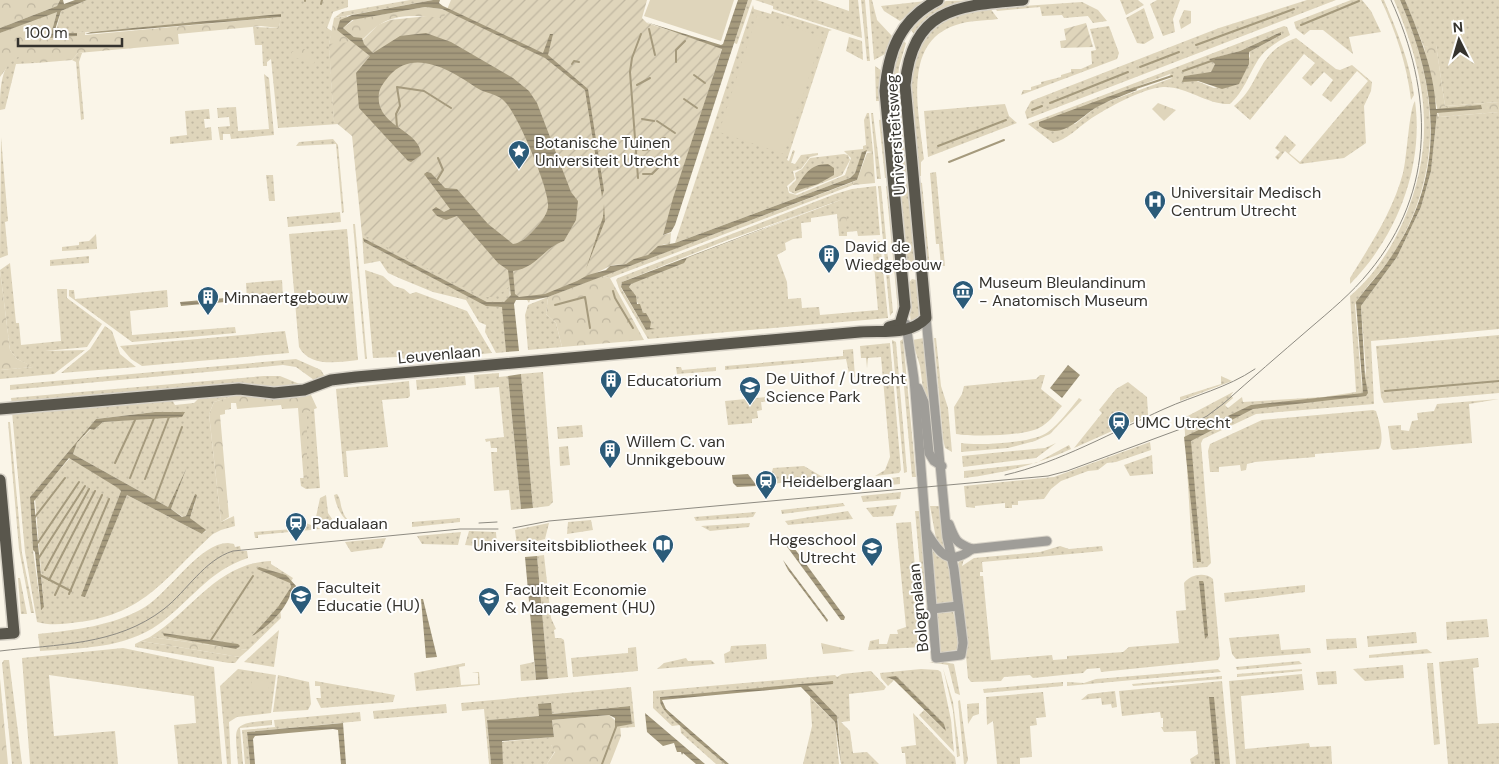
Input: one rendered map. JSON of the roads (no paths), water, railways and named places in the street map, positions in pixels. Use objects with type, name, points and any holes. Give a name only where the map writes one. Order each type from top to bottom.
[{"type":"main road","name":"Universiteitsweg","points":[[905,306],[885,91],[887,70],[891,52],[903,28],[918,13],[938,0]]},
{"type":"main road","name":"Universiteitsweg","points":[[926,318],[905,85],[909,56],[923,31],[950,12],[973,5],[1023,0]]},
{"type":"main road","name":"Leuvenlaan","points":[[883,330],[899,325],[905,306]]},
{"type":"main road","points":[[907,329],[916,327],[926,318]]},
{"type":"main road","name":"Leuvenlaan","points":[[0,409],[239,389],[274,393],[304,390],[339,379],[907,329]]},
{"type":"main road","points":[[0,480],[14,633],[0,634]]},
{"type":"street","name":"Universiteitsweg","points":[[905,306],[914,379],[922,483]]},
{"type":"street","name":"Universiteitsweg","points":[[926,318],[947,519]]},
{"type":"street","points":[[914,379],[924,402],[929,453],[934,461],[942,466]]},
{"type":"street","name":"Bolognalaan","points":[[922,483],[936,658],[961,655],[963,643],[954,569],[956,556]]},
{"type":"street","points":[[947,519],[947,536],[956,556]]},
{"type":"street","points":[[947,519],[955,539],[961,546],[972,549]]},
{"type":"street","points":[[927,533],[938,551],[945,556],[956,556],[972,549],[1047,541]]},
{"type":"street","points":[[932,609],[958,606]]},
{"type":"waterway","points":[[321,4],[322,0]]},
{"type":"waterway","points":[[1301,25],[1359,1]]},
{"type":"waterway","points":[[1196,45],[1294,9]]},
{"type":"waterway","points":[[649,29],[655,55]]},
{"type":"waterway","points":[[638,178],[630,72],[632,58],[641,34]]},
{"type":"waterway","points":[[676,62],[676,50],[685,41]]},
{"type":"waterway","points":[[1140,67],[1179,52]]},
{"type":"waterway","points":[[1183,71],[1214,60]]},
{"type":"waterway","points":[[572,64],[574,61],[579,62]]},
{"type":"waterway","points":[[1050,103],[1128,72]]},
{"type":"waterway","points":[[694,75],[705,83]]},
{"type":"waterway","points":[[1136,88],[1172,76]]},
{"type":"waterway","points":[[637,85],[650,78]]},
{"type":"waterway","points":[[397,127],[396,114],[400,106],[397,87],[424,91],[451,108]]},
{"type":"waterway","points":[[684,99],[697,108]]},
{"type":"waterway","points":[[1032,110],[1042,106]]},
{"type":"waterway","points":[[642,119],[654,121]]},
{"type":"waterway","points":[[938,146],[1006,120]]},
{"type":"waterway","points":[[657,121],[675,133]]},
{"type":"waterway","points":[[643,150],[651,149],[661,139],[665,138]]},
{"type":"waterway","points":[[949,162],[1004,140]]},
{"type":"waterway","points":[[437,180],[443,170],[438,158]]},
{"type":"waterway","points":[[664,162],[679,164]]},
{"type":"waterway","points":[[643,174],[652,174],[661,165]]},
{"type":"waterway","points":[[613,291],[615,298],[633,328]]},
{"type":"waterway","points":[[555,305],[585,297],[590,328]]},
{"type":"waterway","points":[[1385,391],[1499,381]]},
{"type":"waterway","points":[[145,479],[169,417]]},
{"type":"waterway","points":[[130,478],[154,418]]},
{"type":"waterway","points":[[115,463],[135,420]]},
{"type":"waterway","points":[[155,500],[182,427]]},
{"type":"waterway","points":[[35,517],[65,478]]},
{"type":"waterway","points":[[37,544],[79,482]]},
{"type":"waterway","points":[[38,559],[85,486]]},
{"type":"waterway","points":[[45,570],[89,489]]},
{"type":"waterway","points":[[49,580],[95,491]]},
{"type":"waterway","points":[[55,595],[102,495]]},
{"type":"waterway","points":[[69,594],[109,499]]},
{"type":"waterway","points":[[40,575],[71,591]]},
{"type":"waterway","points":[[211,640],[253,576]]},
{"type":"waterway","points":[[602,764],[616,727]]},
{"type":"tram line","points":[[513,528],[549,521],[1048,476],[1067,471],[1186,427],[1207,416],[1333,309],[1355,287],[1369,272],[1391,241],[1407,208],[1417,174],[1421,140],[1420,105],[1415,70],[1405,35],[1391,0]]},
{"type":"tram line","points":[[1005,475],[1066,455],[1164,409],[1244,376],[1255,369]]},
{"type":"tram line","points":[[479,523],[497,522]]},
{"type":"tram line","points":[[0,651],[85,641],[106,637],[126,630],[146,621],[164,609],[213,561],[233,551],[460,529],[498,529]]},
{"type":"place","name":"Botanische Tuinen Universiteit Utrecht","points":[[519,170]]},
{"type":"place","name":"Universitair Medisch Centrum Utrecht","points":[[1155,220]]},
{"type":"place","name":"David de Wiedgebouw","points":[[829,274]]},
{"type":"place","name":"Museum Bleulandinum - Anatomisch Museum","points":[[963,310]]},
{"type":"place","name":"Minnaertgebouw","points":[[208,316]]},
{"type":"place","name":"Educatorium","points":[[611,399]]},
{"type":"place","name":"De Uithof / Utrecht Science Park","points":[[750,406]]},
{"type":"place","name":"UMC Utrecht","points":[[1119,441]]},
{"type":"place","name":"Willem C. van Unnikgebouw","points":[[610,469]]},
{"type":"place","name":"Heidelberglaan","points":[[766,500]]},
{"type":"place","name":"Padualaan","points":[[296,542]]},
{"type":"place","name":"Universiteitsbibliotheek","points":[[663,564]]},
{"type":"place","name":"Hogeschool Utrecht","points":[[872,567]]},
{"type":"place","name":"Faculteit Educatie (HU)","points":[[301,615]]},
{"type":"place","name":"Faculteit Economie & Management (HU)","points":[[489,617]]}]
